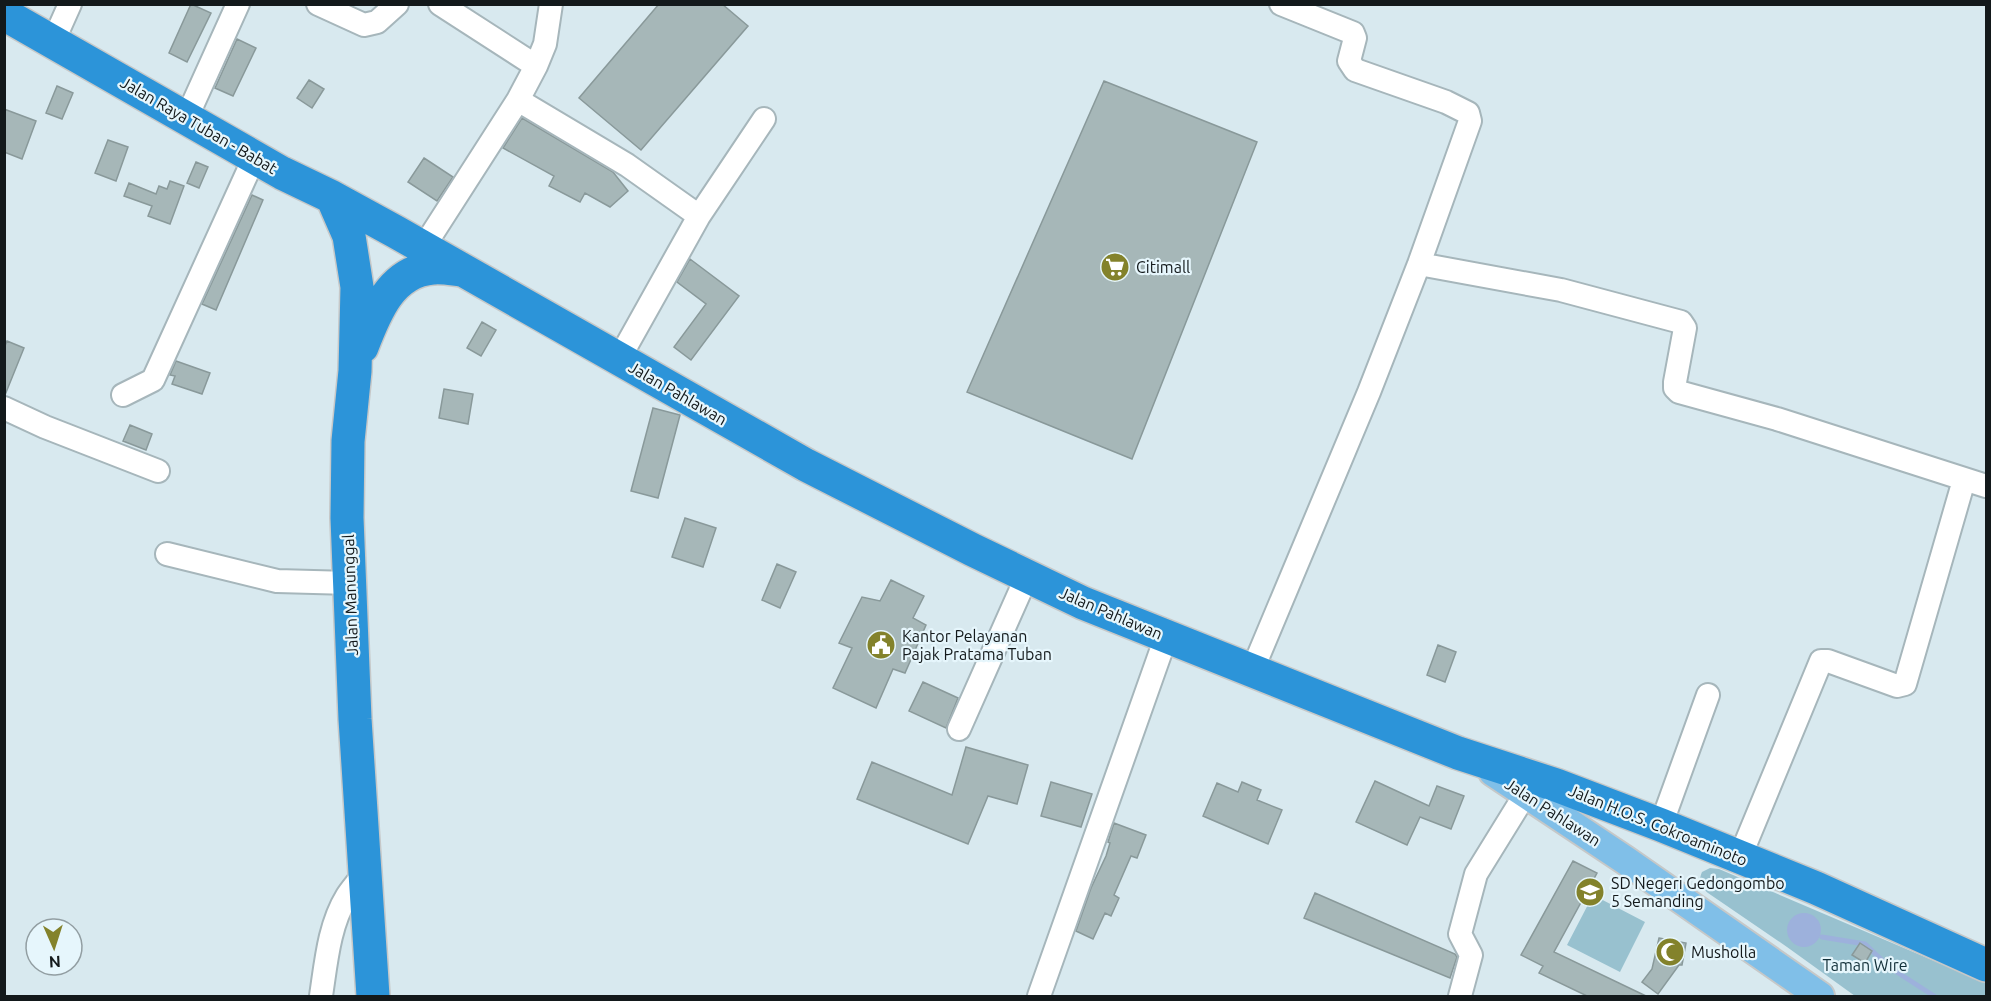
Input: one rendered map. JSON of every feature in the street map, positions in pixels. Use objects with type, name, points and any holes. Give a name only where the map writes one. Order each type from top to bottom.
[{"type":"highway","name":"Jalan Raya Tuban - Babat","points":[[4,14],[282,173],[332,197],[410,240]]},
{"type":"highway","name":"Jalan Manunggal","points":[[332,197],[349,236],[357,287],[355,371],[348,441],[350,583],[364,873],[373,996]]},
{"type":"highway","name":"Jalan Pahlawan","points":[[410,240],[806,465],[1027,576],[1083,603],[1458,753]]},
{"type":"highway","points":[[355,371],[361,348],[375,317],[397,282],[413,273],[433,268],[461,270]]},
{"type":"highway","name":"Jalan H.O.S. Cokroaminoto","points":[[1458,753],[1556,785],[1661,825],[1816,888],[1986,965]]},
{"type":"main road","name":"Jalan Pahlawan","points":[[1458,753],[1526,793],[1820,996]]},
{"type":"street","points":[[53,42],[70,4]]},
{"type":"street","points":[[179,115],[226,4]]},
{"type":"street","points":[[179,115],[238,4]]},
{"type":"street","points":[[318,4],[364,25],[377,22],[397,4]]},
{"type":"street","points":[[440,4],[536,66]]},
{"type":"street","points":[[410,240],[518,100],[545,44],[551,4]]},
{"type":"street","points":[[1252,671],[1369,392],[1469,126],[1468,113],[1446,102],[1355,70],[1349,61],[1355,38],[1353,33],[1281,4]]},
{"type":"street","points":[[518,100],[627,165],[699,216]]},
{"type":"street","points":[[619,359],[699,216],[764,118]]},
{"type":"street","points":[[123,395],[153,380],[255,156]]},
{"type":"street","points":[[1419,264],[1561,290],[1681,322],[1684,328],[1674,386],[1679,392],[1777,419],[1986,486]]},
{"type":"street","points":[[4,408],[45,427],[158,471]]},
{"type":"street","points":[[1740,857],[1820,662],[1828,661],[1897,686],[1905,684],[1964,480]]},
{"type":"street","points":[[167,554],[277,581],[350,583]]},
{"type":"street","points":[[958,729],[1027,576]]},
{"type":"street","points":[[1039,996],[1166,637]]},
{"type":"street","points":[[1661,825],[1708,695]]},
{"type":"street","points":[[1460,996],[1471,955],[1460,934],[1476,874],[1526,793]]},
{"type":"street","points":[[321,996],[329,947],[336,922],[346,898],[364,873]]},
{"type":"green space","name":"Taman Wire","points":[[1710,868],[1719,869],[1986,983],[1986,996],[1855,996],[1708,893],[1702,886],[1700,878],[1702,872]]},
{"type":"green space","points":[[1593,895],[1645,922],[1620,972],[1567,945]]},
{"type":"shaded area","points":[[1804,913],[1816,918],[1821,930],[1816,942],[1804,947],[1792,942],[1787,930],[1792,918]]},
{"type":"building","points":[[191,4],[211,13],[187,62],[169,53]]},
{"type":"building","points":[[659,4],[722,4],[748,26],[641,150],[579,98]]},
{"type":"building","points":[[237,39],[256,48],[233,96],[215,88]]},
{"type":"building","points":[[309,80],[324,89],[312,108],[297,98]]},
{"type":"building","name":"Citimall","points":[[1104,81],[1257,142],[1132,459],[967,392]]},
{"type":"building","points":[[57,86],[73,93],[62,119],[46,113]]},
{"type":"building","points":[[4,109],[36,121],[22,159],[4,152]]},
{"type":"building","points":[[522,118],[613,172],[628,191],[610,207],[585,193],[580,202],[549,186],[554,176],[503,148]]},
{"type":"building","points":[[108,140],[128,147],[116,181],[95,173]]},
{"type":"building","points":[[424,158],[453,177],[437,201],[408,182]]},
{"type":"building","points":[[196,162],[208,167],[199,188],[187,183]]},
{"type":"building","points":[[170,181],[184,186],[170,224],[148,216],[152,206],[124,196],[129,183],[156,194],[159,186],[167,189]]},
{"type":"building","points":[[252,195],[263,200],[216,310],[202,304]]},
{"type":"building","points":[[690,259],[739,296],[691,360],[674,347],[706,304],[677,282]]},
{"type":"building","points":[[482,322],[496,330],[481,356],[467,348]]},
{"type":"building","points":[[7,341],[24,348],[5,395],[4,348]]},
{"type":"building","points":[[176,361],[210,373],[202,394],[172,384],[175,376],[170,375]]},
{"type":"building","points":[[444,389],[473,394],[468,424],[439,418]]},
{"type":"building","points":[[653,408],[680,415],[658,498],[631,491]]},
{"type":"building","points":[[130,425],[152,434],[146,450],[123,441]]},
{"type":"building","points":[[685,518],[716,528],[703,567],[672,557]]},
{"type":"building","points":[[777,564],[796,572],[780,608],[762,600]]},
{"type":"building","name":"Kantor Pelayanan Pajak Pratama Tuban","points":[[891,580],[924,596],[913,618],[926,625],[905,673],[893,669],[876,708],[833,688],[852,648],[839,643],[862,597],[880,601]]},
{"type":"building","points":[[1438,645],[1456,652],[1445,682],[1427,675]]},
{"type":"building","points":[[923,682],[958,698],[946,728],[909,711]]},
{"type":"building","points":[[966,747],[1028,765],[1017,804],[988,796],[968,844],[857,799],[872,762],[952,795]]},
{"type":"building","points":[[1375,781],[1429,806],[1437,786],[1464,796],[1451,829],[1420,817],[1407,845],[1356,822]]},
{"type":"building","points":[[1051,782],[1092,794],[1081,827],[1041,816]]},
{"type":"building","points":[[1242,782],[1261,790],[1257,800],[1282,810],[1268,844],[1203,816],[1217,783],[1238,792]]},
{"type":"building","points":[[1114,823],[1146,835],[1137,858],[1131,856],[1114,895],[1119,898],[1111,916],[1105,913],[1093,939],[1076,931],[1091,888],[1106,856]]},
{"type":"building","points":[[1573,861],[1597,873],[1554,952],[1646,996],[1587,996],[1539,973],[1543,966],[1521,955]]},
{"type":"building","points":[[1315,893],[1455,954],[1457,957],[1450,978],[1304,918]]},
{"type":"building","points":[[1659,938],[1686,943],[1682,965],[1679,965],[1658,994],[1642,982],[1652,969]]},
{"type":"building","points":[[1860,943],[1872,951],[1865,963],[1852,955]]},
{"type":"waterway","points":[[1822,937],[1865,944],[1889,967],[1934,996]]},
{"type":"place","name":"Citimall","points":[[1115,267]]},
{"type":"place","name":"Kantor Pelayanan Pajak Pratama Tuban","points":[[881,645]]},
{"type":"place","name":"SD Negeri Gedongombo 5 Semanding","points":[[1590,892]]},
{"type":"place","name":"Musholla","points":[[1670,952]]}]
